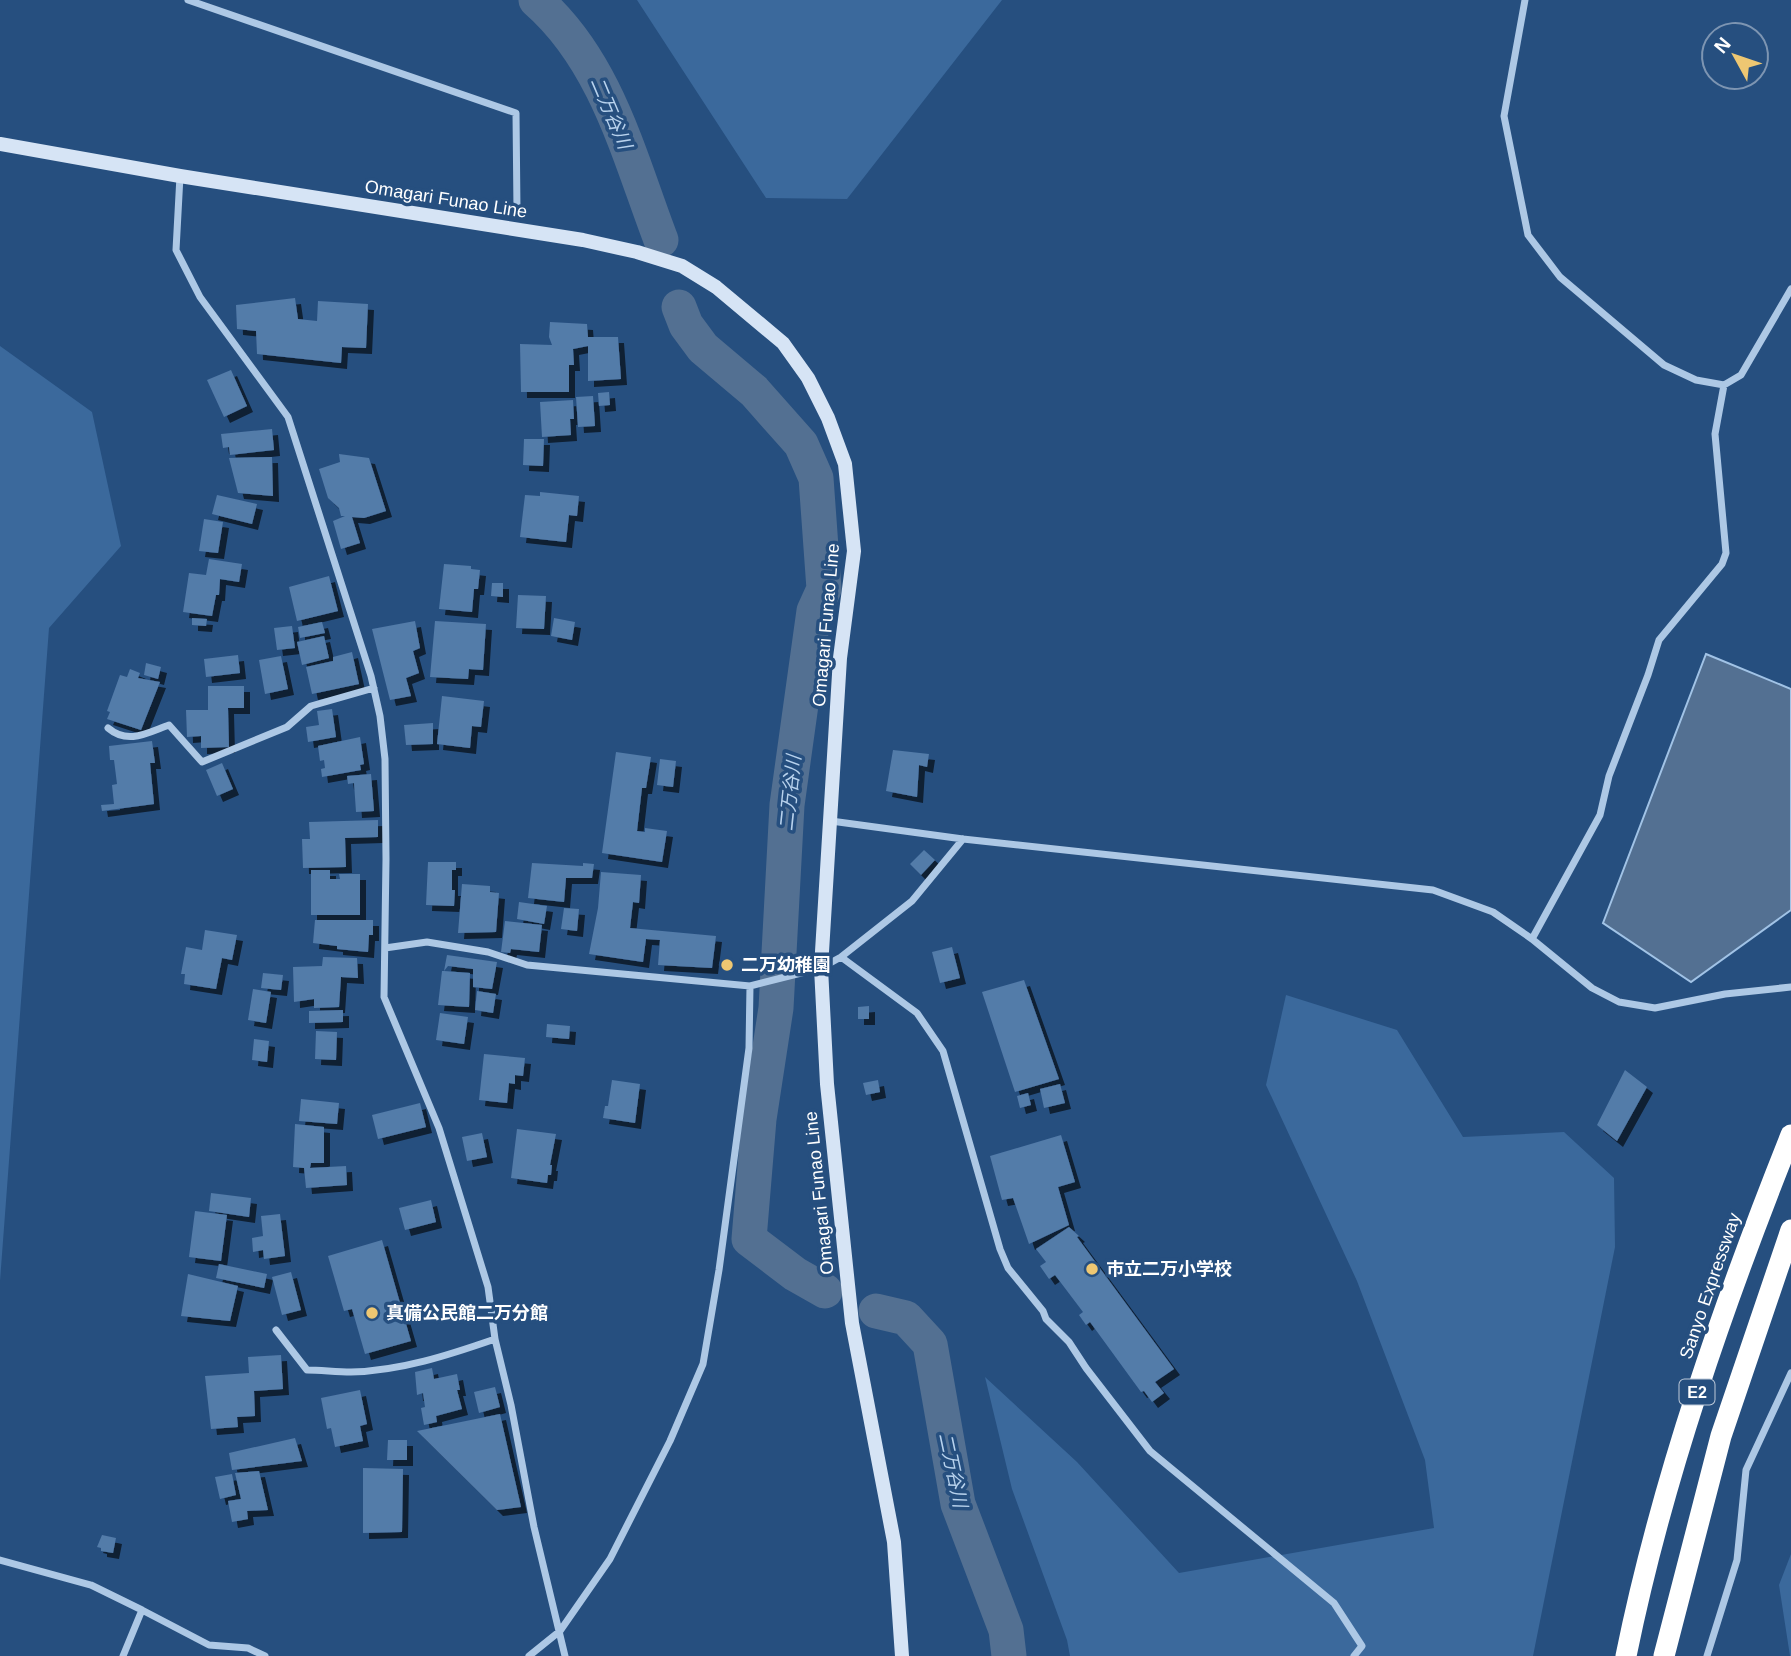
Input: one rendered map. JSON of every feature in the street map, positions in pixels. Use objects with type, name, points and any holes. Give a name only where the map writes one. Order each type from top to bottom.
[{"type":"highway","name":"Sanyo Expressway","points":[[1626,1656],[1686,1425],[1752,1233],[1791,1135]]},
{"type":"highway","name":"E2","points":[[1664,1656],[1721,1436],[1791,1230]]},
{"type":"main road","name":"Omagari Funao Line","points":[[0,144],[180,176],[570,238],[637,252],[682,266],[716,287],[783,343],[808,378],[828,418],[845,464],[854,551],[840,658],[821,968],[827,1084],[852,1323],[894,1542],[902,1656]]},
{"type":"street","points":[[188,0],[516,113],[517,211]]},
{"type":"street","points":[[1524,0],[1504,116],[1528,235],[1560,277],[1664,365],[1696,380],[1724,384],[1741,375],[1791,289]]},
{"type":"street","points":[[180,176],[176,250],[200,297],[288,417],[374,688],[385,759],[384,997],[439,1128],[488,1287],[495,1339],[511,1405],[534,1527],[565,1656]]},
{"type":"street","points":[[1532,939],[1600,815],[1609,776],[1659,640],[1722,564],[1727,554],[1715,434],[1724,384]]},
{"type":"street","points":[[108,728],[118,736],[135,737],[169,725],[202,762],[287,727],[311,706],[374,688]]},
{"type":"street","points":[[831,821],[1433,890],[1493,912],[1532,939],[1592,988],[1619,1002],[1655,1008],[1724,994],[1791,987]]},
{"type":"street","points":[[385,948],[427,942],[488,952],[527,965],[750,986],[821,968],[841,957],[912,901],[964,838]]},
{"type":"street","points":[[841,957],[917,1013],[943,1051],[1000,1249],[1008,1268],[1043,1311],[1046,1319],[1069,1342],[1150,1451],[1334,1603],[1362,1646],[1354,1656]]},
{"type":"street","points":[[529,1656],[560,1631],[610,1559],[670,1441],[703,1364],[719,1270],[749,1048],[750,986]]},
{"type":"street","points":[[276,1330],[307,1370],[353,1372],[400,1366],[461,1351],[495,1339]]},
{"type":"street","points":[[1707,1656],[1737,1560],[1746,1470],[1791,1373]]},
{"type":"street","points":[[0,1560],[91,1585],[209,1645],[248,1648],[265,1656]]},
{"type":"street","points":[[123,1656],[142,1610]]},
{"type":"shaded area","points":[[637,0],[1002,0],[847,199],[766,198]]},
{"type":"shaded area","points":[[0,346],[92,412],[121,546],[49,628],[0,1281]]},
{"type":"shaded area","points":[[1706,654],[1791,689],[1791,910],[1691,982],[1603,923]]},
{"type":"shaded area","points":[[1286,995],[1397,1030],[1463,1137],[1564,1132],[1614,1178],[1615,1247],[1533,1656],[1070,1656],[1067,1640],[1012,1489],[985,1377],[1077,1462],[1179,1573],[1434,1528],[1425,1460],[1357,1281],[1266,1085]]},
{"type":"shaded area","points":[[1791,1554],[1791,1656],[1790,1656],[1779,1585]]},
{"type":"building","points":[[295,298],[298,319],[317,321],[318,301],[368,304],[366,348],[342,347],[341,363],[257,354],[256,331],[237,329],[236,305]]},
{"type":"building","points":[[550,322],[587,324],[588,337],[618,337],[621,379],[588,381],[588,346],[573,349],[574,365],[569,365],[569,392],[521,392],[520,344],[552,345],[549,337]]},
{"type":"building","points":[[231,370],[247,406],[224,417],[207,380]]},
{"type":"building","points":[[609,392],[610,405],[599,406],[598,393]]},
{"type":"building","points":[[593,396],[595,426],[578,427],[576,397]]},
{"type":"building","points":[[573,400],[571,435],[542,437],[540,402]]},
{"type":"building","points":[[272,429],[274,450],[230,455],[229,447],[223,448],[221,434]]},
{"type":"building","points":[[524,439],[544,439],[543,466],[523,465]]},
{"type":"building","points":[[339,454],[369,458],[386,511],[364,518],[352,517],[360,543],[341,549],[333,521],[345,516],[341,516],[339,508],[328,498],[319,469],[340,462]]},
{"type":"building","points":[[272,457],[273,496],[238,493],[229,458]]},
{"type":"building","points":[[540,492],[579,496],[577,516],[569,515],[566,542],[520,537],[525,495],[540,496]]},
{"type":"building","points":[[217,495],[257,504],[252,524],[212,514]]},
{"type":"building","points":[[204,519],[223,522],[218,553],[199,551]]},
{"type":"building","points":[[209,559],[242,564],[239,582],[220,579],[219,595],[216,595],[212,616],[183,612],[189,573],[206,575]]},
{"type":"building","points":[[444,564],[471,566],[471,569],[480,570],[478,589],[474,589],[472,612],[439,609]]},
{"type":"building","points":[[329,576],[338,611],[297,621],[289,587]]},
{"type":"building","points":[[492,583],[503,583],[503,597],[491,596]]},
{"type":"building","points":[[518,595],[546,596],[544,629],[516,628]]},
{"type":"building","points":[[192,618],[207,619],[206,626],[192,625]]},
{"type":"building","points":[[554,618],[575,622],[572,640],[551,636]]},
{"type":"building","points":[[415,621],[420,648],[413,651],[419,673],[406,678],[411,696],[390,700],[372,629]]},
{"type":"building","points":[[435,621],[486,624],[483,670],[469,669],[468,679],[430,677]]},
{"type":"building","points":[[322,622],[325,633],[300,638],[298,627]]},
{"type":"building","points":[[292,626],[295,648],[277,650],[274,628]]},
{"type":"building","points":[[324,636],[329,658],[302,665],[297,642]]},
{"type":"building","points":[[352,652],[359,684],[312,694],[306,667],[333,661],[333,657]]},
{"type":"building","points":[[238,655],[240,673],[206,677],[204,659]]},
{"type":"building","points":[[281,656],[288,689],[265,694],[259,660]]},
{"type":"building","points":[[146,663],[161,667],[158,679],[144,675]]},
{"type":"building","points":[[130,669],[140,673],[138,678],[160,682],[141,730],[107,719],[110,712],[107,711],[120,675],[127,677]]},
{"type":"building","points":[[208,686],[244,686],[244,708],[228,708],[229,747],[201,748],[201,736],[187,737],[186,710],[208,710]]},
{"type":"building","points":[[442,696],[484,701],[481,727],[472,726],[470,748],[437,744]]},
{"type":"building","points":[[332,709],[336,737],[308,742],[306,727],[319,725],[317,711]]},
{"type":"building","points":[[433,723],[433,744],[406,745],[404,725]]},
{"type":"building","points":[[360,737],[364,764],[360,765],[361,770],[322,777],[324,760],[320,761],[318,746]]},
{"type":"building","points":[[152,741],[155,763],[150,763],[154,804],[102,811],[101,805],[114,804],[112,785],[117,784],[109,746]]},
{"type":"building","points":[[893,750],[929,754],[927,767],[919,765],[917,797],[886,791]]},
{"type":"building","points":[[616,752],[651,757],[646,788],[642,788],[637,831],[645,832],[645,828],[667,831],[662,862],[602,853]]},
{"type":"building","points":[[660,759],[676,761],[673,787],[657,785]]},
{"type":"building","points":[[222,763],[233,789],[217,796],[206,770]]},
{"type":"building","points":[[371,774],[374,811],[356,812],[354,783],[348,784],[347,776]]},
{"type":"building","points":[[378,820],[378,837],[345,838],[346,867],[303,868],[302,839],[310,839],[309,822]]},
{"type":"building","points":[[924,850],[935,860],[921,875],[910,864]]},
{"type":"building","points":[[428,862],[456,862],[456,870],[452,870],[454,906],[426,905]]},
{"type":"building","points":[[532,863],[583,866],[583,863],[594,864],[592,878],[566,878],[564,902],[528,898]]},
{"type":"building","points":[[311,870],[330,870],[330,879],[340,879],[339,874],[360,874],[360,915],[311,915]]},
{"type":"building","points":[[601,872],[641,875],[639,903],[633,902],[630,928],[716,936],[712,968],[658,965],[660,940],[646,939],[643,962],[589,954],[598,908]]},
{"type":"building","points":[[462,884],[490,886],[490,892],[499,893],[496,932],[458,933]]},
{"type":"building","points":[[519,902],[547,906],[544,924],[517,919]]},
{"type":"building","points":[[564,908],[579,909],[577,931],[561,929]]},
{"type":"building","points":[[315,920],[373,920],[373,935],[369,935],[368,952],[313,943]]},
{"type":"building","points":[[505,921],[542,925],[539,952],[511,949],[510,953],[501,952]]},
{"type":"building","points":[[205,930],[237,935],[232,960],[222,958],[216,989],[184,984],[185,974],[181,974],[186,947],[202,950]]},
{"type":"building","points":[[952,947],[960,978],[940,983],[932,952]]},
{"type":"building","points":[[447,955],[497,962],[492,989],[473,987],[473,969],[448,966],[444,971]]},
{"type":"building","points":[[323,957],[357,958],[358,978],[341,977],[339,1007],[314,1008],[314,999],[294,1002],[293,967],[322,966]]},
{"type":"building","points":[[442,971],[470,973],[469,1007],[438,1005]]},
{"type":"building","points":[[263,973],[283,975],[281,990],[261,988]]},
{"type":"building","points":[[1024,980],[1059,1079],[1015,1092],[982,992]]},
{"type":"building","points":[[253,989],[271,992],[266,1023],[248,1020]]},
{"type":"building","points":[[477,991],[496,994],[493,1013],[475,1010]]},
{"type":"building","points":[[869,1006],[869,1019],[858,1019],[858,1007]]},
{"type":"building","points":[[343,1010],[343,1022],[309,1023],[309,1011]]},
{"type":"building","points":[[440,1013],[468,1017],[464,1044],[436,1040]]},
{"type":"building","points":[[547,1024],[570,1026],[569,1039],[546,1037]]},
{"type":"building","points":[[316,1031],[337,1032],[336,1060],[315,1059]]},
{"type":"building","points":[[254,1039],[269,1041],[267,1062],[252,1060]]},
{"type":"building","points":[[484,1054],[525,1058],[523,1076],[515,1075],[515,1084],[509,1083],[507,1103],[479,1100]]},
{"type":"building","points":[[1625,1070],[1647,1087],[1617,1141],[1597,1125]]},
{"type":"building","points":[[612,1080],[640,1084],[635,1123],[603,1118]]},
{"type":"building","points":[[878,1080],[880,1092],[866,1095],[863,1083]]},
{"type":"building","points":[[1060,1084],[1065,1103],[1044,1108],[1040,1089]]},
{"type":"building","points":[[1028,1093],[1031,1105],[1020,1108],[1017,1096]]},
{"type":"building","points":[[301,1099],[339,1103],[337,1124],[299,1121]]},
{"type":"building","points":[[420,1103],[426,1127],[378,1139],[372,1115]]},
{"type":"building","points":[[295,1124],[324,1127],[324,1163],[311,1163],[310,1168],[346,1166],[347,1185],[306,1188],[304,1168],[293,1167]]},
{"type":"building","points":[[517,1129],[556,1134],[550,1165],[551,1175],[548,1175],[547,1183],[511,1178]]},
{"type":"building","points":[[482,1133],[487,1157],[467,1161],[462,1137]]},
{"type":"building","points":[[1061,1135],[1075,1182],[1058,1187],[1069,1225],[1029,1244],[1013,1198],[1002,1200],[990,1156]]},
{"type":"building","points":[[211,1193],[251,1198],[249,1217],[209,1211]]},
{"type":"building","points":[[431,1200],[436,1222],[405,1230],[399,1208]]},
{"type":"building","points":[[195,1211],[227,1215],[221,1261],[189,1257]]},
{"type":"building","points":[[280,1214],[285,1256],[264,1259],[263,1250],[253,1252],[252,1238],[263,1236],[261,1216]]},
{"type":"building","points":[[1069,1227],[1079,1236],[1077,1237],[1174,1369],[1155,1382],[1164,1393],[1152,1402],[1144,1391],[1141,1392],[1090,1322],[1086,1325],[1079,1315],[1083,1312],[1055,1275],[1049,1279],[1040,1266],[1046,1262],[1036,1249]]},
{"type":"building","points":[[382,1240],[411,1341],[365,1354],[352,1309],[344,1311],[328,1256]]},
{"type":"building","points":[[219,1264],[267,1274],[264,1288],[216,1278]]},
{"type":"building","points":[[291,1272],[301,1310],[282,1315],[272,1277]]},
{"type":"building","points":[[188,1274],[238,1286],[230,1321],[181,1316]]},
{"type":"building","points":[[281,1355],[283,1389],[254,1391],[255,1416],[237,1417],[238,1427],[211,1429],[205,1376],[249,1373],[248,1357]]},
{"type":"building","points":[[432,1368],[434,1379],[457,1374],[460,1390],[457,1390],[462,1409],[436,1416],[437,1422],[424,1425],[421,1408],[425,1407],[423,1393],[417,1395],[415,1372]]},
{"type":"building","points":[[495,1387],[500,1407],[479,1413],[474,1392]]},
{"type":"building","points":[[360,1390],[367,1424],[360,1426],[363,1441],[335,1447],[331,1428],[327,1429],[321,1398]]},
{"type":"building","points":[[500,1414],[521,1507],[497,1510],[417,1431]]},
{"type":"building","points":[[295,1438],[302,1461],[232,1470],[229,1453]]},
{"type":"building","points":[[388,1440],[407,1440],[407,1460],[387,1460]]},
{"type":"building","points":[[363,1468],[403,1469],[402,1532],[363,1533]]},
{"type":"building","points":[[259,1471],[268,1510],[247,1511],[248,1519],[232,1522],[228,1501],[241,1499],[235,1473]]},
{"type":"building","points":[[232,1474],[236,1495],[220,1499],[215,1477]]},
{"type":"building","points":[[102,1535],[116,1538],[113,1553],[101,1551],[101,1548],[97,1547]]},
{"type":"waterway","name":"二万谷川","points":[[536,0],[560,24],[581,51],[598,81],[626,143],[661,240]]},
{"type":"waterway","name":"二万谷川","points":[[679,307],[686,325],[703,348],[754,391],[801,444],[816,478],[824,589],[814,611],[787,805],[776,1008],[759,1119],[749,1239],[795,1274],[825,1291]]},
{"type":"waterway","name":"二万谷川","points":[[876,1311],[906,1318],[930,1344],[958,1504],[1006,1630],[1009,1656]]},
{"type":"place","name":"二万幼稚園","points":[[727,965]]},
{"type":"place","name":"市立二万小学校","points":[[1092,1269]]},
{"type":"place","name":"真備公民館二万分館","points":[[372,1313]]}]
